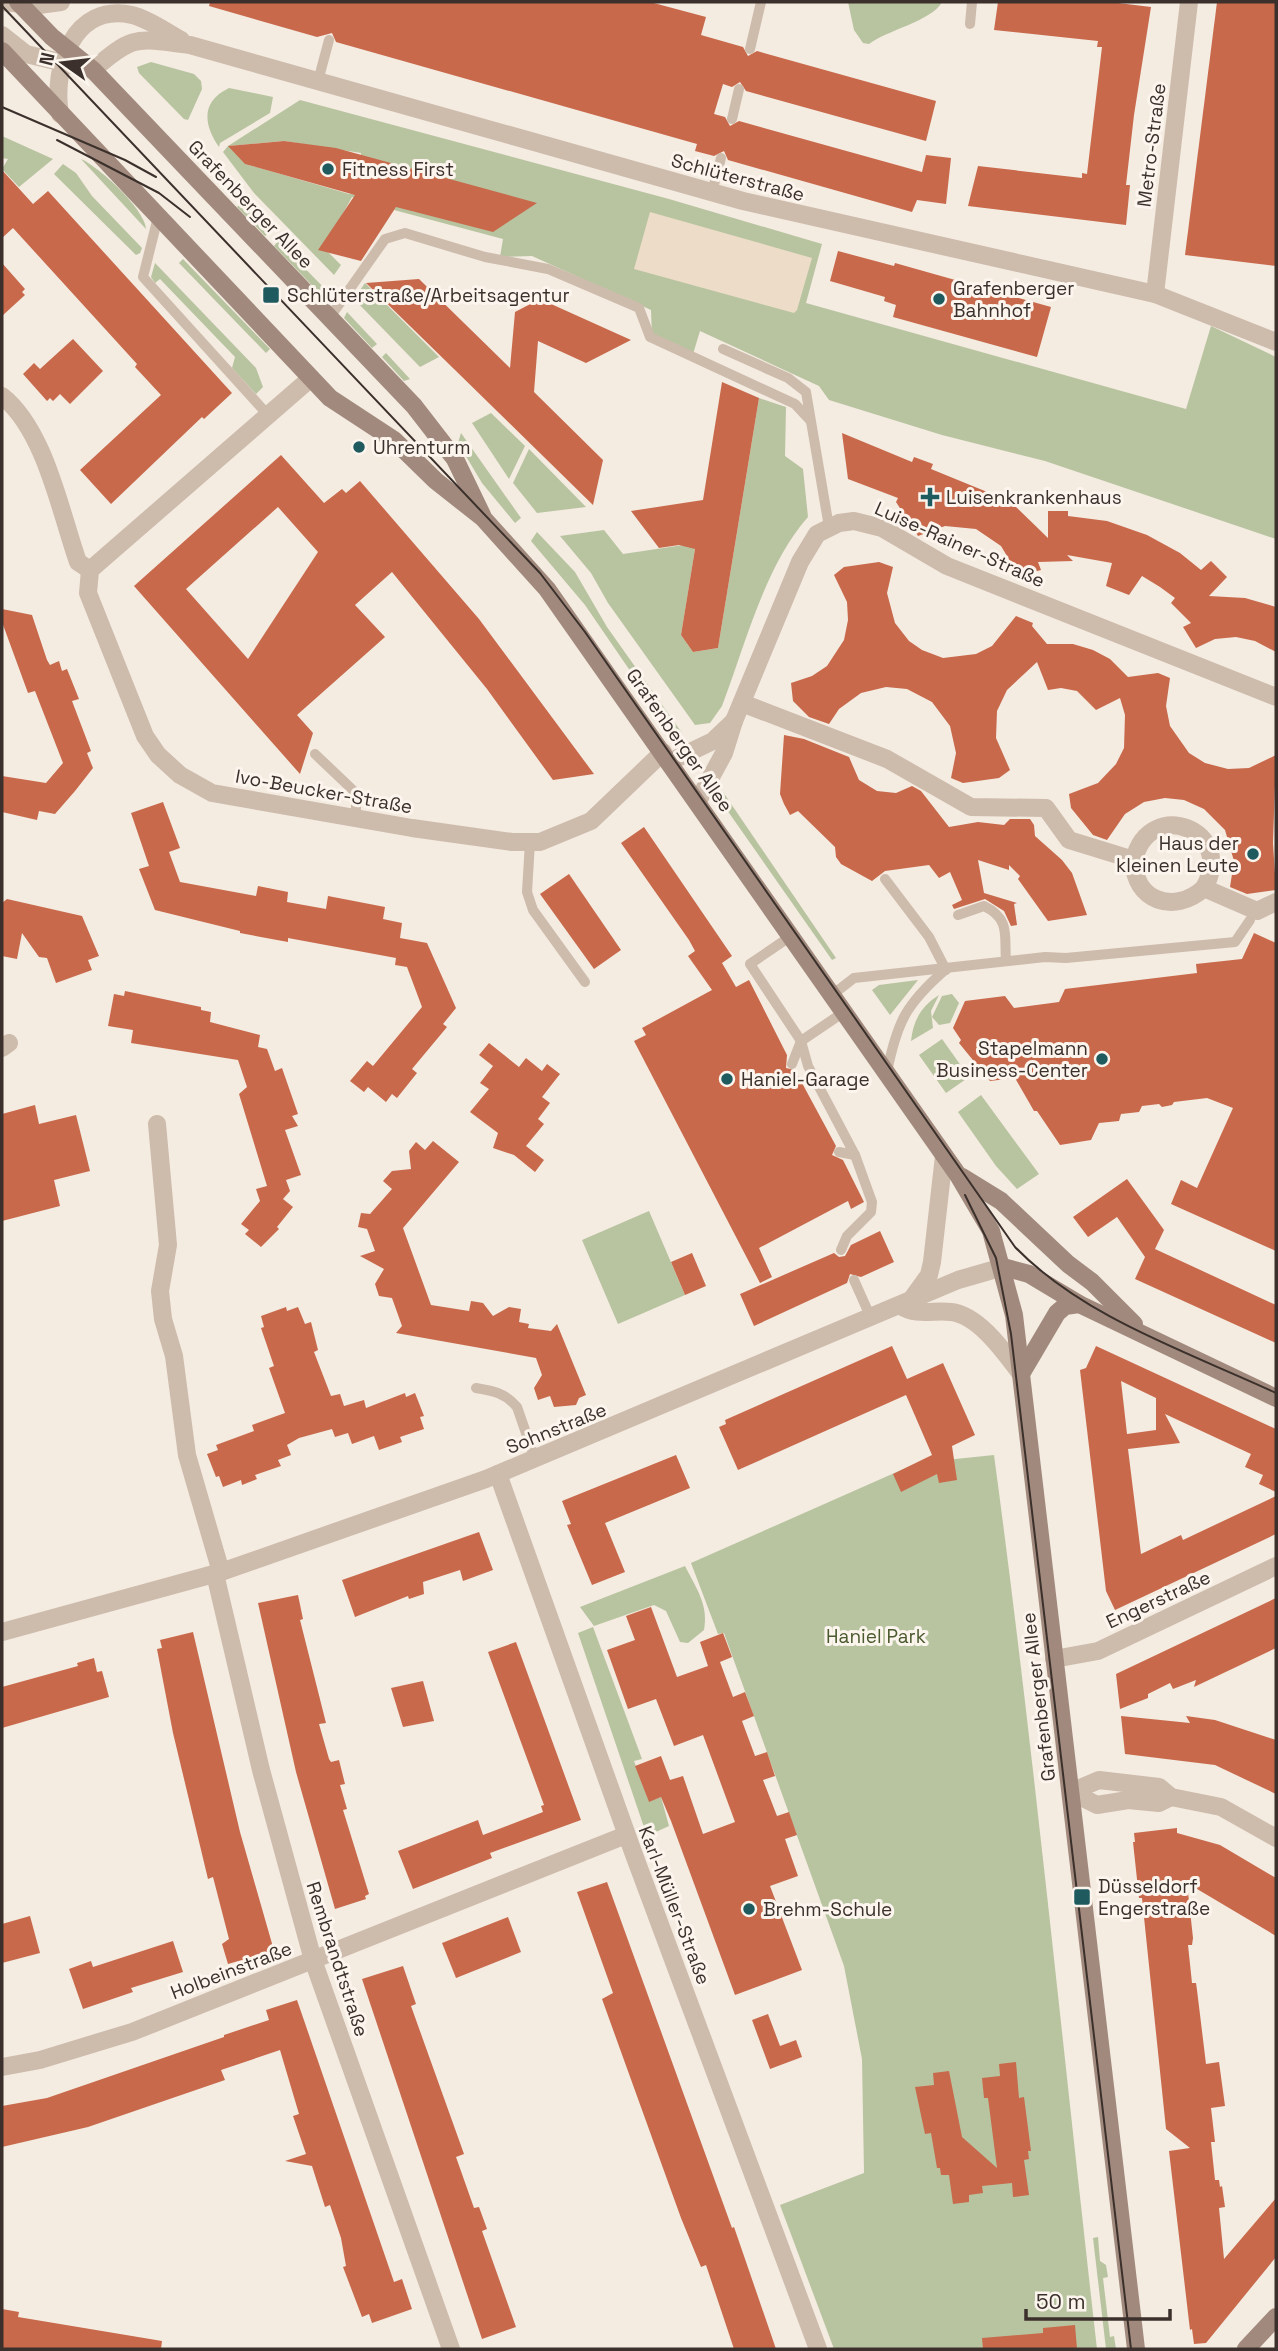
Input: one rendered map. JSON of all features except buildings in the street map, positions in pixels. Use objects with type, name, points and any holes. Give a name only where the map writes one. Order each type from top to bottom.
[{"type":"main road","name":"Grafenberger Allee","points":[[21,5],[63,56],[93,70],[330,317],[443,441],[483,518]]},
{"type":"main road","name":"Grafenberger Allee","points":[[2,51],[338,406],[394,440],[436,481],[483,518],[547,589],[958,1175],[991,1231],[1014,1315],[1135,2341]]},
{"type":"main road","points":[[958,1175],[1001,1201],[1068,1264],[1093,1282],[1144,1334]]},
{"type":"main road","points":[[1003,1267],[1029,1273],[1079,1304],[1276,1398]]},
{"type":"main road","points":[[1021,1374],[1057,1313],[1065,1306],[1079,1304]]},
{"type":"main road","points":[[1246,2349],[1260,2341],[1276,2317]]},
{"type":"main road","points":[[1135,2341],[1146,2349]]},
{"type":"street","points":[[21,5],[61,2]]},
{"type":"street","name":"Schlüterstraße","points":[[115,2],[132,15],[190,45]]},
{"type":"street","name":"Metro-Straße","points":[[1155,294],[1189,2]]},
{"type":"street","points":[[60,114],[57,90],[63,56],[89,21],[110,14],[132,15]]},
{"type":"street","points":[[2,35],[26,54],[63,56]]},
{"type":"street","name":"Schlüterstraße","points":[[93,70],[129,41],[190,45],[811,218],[1155,294],[1276,342]]},
{"type":"street","points":[[2,396],[17,408],[30,428],[78,562],[90,570],[310,378]]},
{"type":"street","name":"Luise-Rainer-Straße","points":[[829,527],[854,521],[882,528],[947,566],[1276,697]]},
{"type":"street","points":[[698,801],[724,753],[734,721],[800,562],[811,542],[829,527]]},
{"type":"street","name":"Ivo-Beucker-Straße","points":[[90,570],[88,593],[136,718],[158,755],[180,775],[212,793],[356,818],[512,842],[530,842],[557,837],[591,821],[636,774],[666,757]]},
{"type":"street","points":[[742,703],[887,759],[971,807],[1046,808],[1069,839],[1133,860]]},
{"type":"street","points":[[666,757],[713,741],[734,721]]},
{"type":"street","points":[[1169,825],[1191,829],[1200,836],[1212,856],[1212,868],[1204,888],[1182,902],[1158,901],[1141,887],[1133,860],[1141,841],[1158,828],[1169,825]]},
{"type":"street","points":[[1204,888],[1257,911],[1276,902]]},
{"type":"street","points":[[157,1124],[168,1245],[160,1291],[163,1319],[174,1356],[187,1455],[218,1573]]},
{"type":"street","points":[[944,1156],[929,1275],[905,1305],[910,1311],[949,1312],[967,1317],[993,1340],[1021,1374]]},
{"type":"street","name":"Sohnstraße","points":[[2,1632],[218,1573],[498,1474],[905,1305],[958,1280],[1003,1267]]},
{"type":"street","name":"Karl-Müller-Straße","points":[[498,1474],[626,1835],[818,2349]]},
{"type":"street","name":"Engerstraße","points":[[1054,1659],[1098,1651],[1276,1566]]},
{"type":"street","name":"Rembrandtstraße","points":[[218,1573],[264,1782],[313,1960],[451,2349]]},
{"type":"street","points":[[1071,1792],[1099,1780],[1159,1787],[1171,1797],[1221,1807],[1276,1838]]},
{"type":"street","name":"Holbeinstraße","points":[[2,2067],[40,2060],[132,2032],[626,1835]]},
{"type":"lane","points":[[750,49],[761,2]]},
{"type":"lane","points":[[970,24],[972,2]]},
{"type":"lane","points":[[2,6],[21,5]]},
{"type":"lane","points":[[318,81],[329,40]]},
{"type":"lane","points":[[732,118],[739,89]]},
{"type":"lane","points":[[712,192],[722,158]]},
{"type":"lane","points":[[158,217],[143,277],[268,415]]},
{"type":"lane","points":[[330,317],[385,239],[405,233],[485,257],[548,269],[639,308],[650,337],[795,404],[809,419]]},
{"type":"lane","points":[[723,349],[799,384],[806,392],[829,527]]},
{"type":"lane","points":[[315,754],[356,793],[356,818]]},
{"type":"lane","points":[[530,842],[527,892],[533,910],[585,982]]},
{"type":"lane","points":[[885,879],[929,937],[946,970]]},
{"type":"lane","points":[[958,915],[984,906],[1001,917],[1006,925],[1006,961]]},
{"type":"lane","points":[[832,995],[854,978],[946,970],[1045,957],[1066,958],[1235,942],[1250,920]]},
{"type":"lane","points":[[791,936],[750,964],[801,1041],[808,1066],[855,1155],[872,1202],[872,1212],[847,1236],[841,1250]]},
{"type":"lane","points":[[887,1074],[894,1034],[906,1011],[928,985],[946,970]]},
{"type":"lane","points":[[792,1064],[801,1041],[844,1012]]},
{"type":"lane","points":[[839,1152],[855,1155]]},
{"type":"lane","points":[[854,1280],[871,1319]]},
{"type":"lane","points":[[476,1388],[500,1392],[517,1407],[535,1459]]},
{"type":"green space","points":[[848,2],[942,2],[929,15],[869,44],[863,43],[854,30]]},
{"type":"green space","points":[[151,62],[194,74],[201,81],[202,89],[188,120],[139,73],[137,67]]},
{"type":"green space","points":[[229,88],[273,97],[270,113],[220,143],[219,147],[208,122],[209,107],[213,100]]},
{"type":"green space","points":[[300,100],[669,199],[822,244],[806,303],[1186,409],[1211,326],[1276,357],[1276,539],[1045,461],[942,435],[829,400],[819,386],[700,331],[693,354],[652,337],[651,310],[532,256],[500,257],[503,239],[394,210],[397,205],[415,212],[426,171],[424,174],[361,156],[361,153],[284,141],[229,146],[246,164],[349,194],[357,193],[356,198],[352,197],[324,248],[341,265],[334,275],[254,193],[223,152],[228,146]]},
{"type":"green space","points":[[2,136],[53,159],[19,187],[2,169],[8,159],[2,158]]},
{"type":"green space","points":[[81,159],[120,189],[138,210],[146,229]]},
{"type":"green space","points":[[63,164],[76,173],[92,196],[142,248],[140,253],[136,255],[54,174]]},
{"type":"green space","points":[[242,202],[270,232],[265,236],[237,207]]},
{"type":"green space","points":[[278,241],[333,297],[328,302],[274,246]]},
{"type":"green space","points":[[183,259],[270,349],[266,353],[179,263]]},
{"type":"green space","points":[[155,263],[256,368],[263,387],[256,394],[232,368],[235,357],[160,279],[155,283],[151,277]]},
{"type":"green space","points":[[365,283],[439,357],[420,367],[354,299]]},
{"type":"green space","points":[[347,312],[377,344],[372,348],[344,318]]},
{"type":"green space","points":[[386,353],[410,379],[404,381],[382,357]]},
{"type":"green space","points":[[759,398],[786,407],[785,456],[803,469],[808,517],[793,536],[768,582],[722,706],[710,723],[695,725],[608,603],[591,573],[560,536],[604,530],[623,554],[690,544],[695,549],[681,635],[693,652],[718,648]]},
{"type":"green space","points":[[491,413],[525,446],[509,479],[472,423]]},
{"type":"green space","points":[[461,433],[521,518],[515,523],[482,483],[458,443]]},
{"type":"green space","points":[[529,449],[586,507],[537,513],[513,483]]},
{"type":"green space","points":[[537,532],[575,572],[607,627],[682,733],[679,735],[670,729],[585,605],[531,541]]},
{"type":"green space","points":[[723,792],[836,958],[832,960],[727,810],[722,800]]},
{"type":"green space","points":[[918,980],[890,1015],[872,990],[879,985]]},
{"type":"green space","points":[[952,994],[959,1003],[950,1023],[939,1025],[932,1017],[942,996]]},
{"type":"green space","points":[[939,995],[931,1011],[933,1028],[911,1041],[919,1015],[927,1004]]},
{"type":"green space","points":[[942,1039],[969,1077],[946,1093],[919,1055]]},
{"type":"green space","points":[[981,1095],[1039,1174],[1017,1189],[996,1166],[958,1112]]},
{"type":"green space","points":[[649,1211],[685,1295],[618,1324],[582,1240]]},
{"type":"green space","name":"Haniel Park","points":[[994,1455],[1035,1790],[1097,2349],[834,2349],[780,2205],[864,2173],[862,2059],[844,1966],[724,1633],[718,1634],[691,1563],[917,1463]]},
{"type":"green space","points":[[685,1566],[705,1613],[704,1630],[688,1643],[680,1642],[666,1611],[654,1605],[594,1626],[580,1607]]},
{"type":"green space","points":[[593,1627],[642,1759],[634,1761],[649,1801],[661,1797],[669,1826],[647,1836],[578,1633]]},
{"type":"green space","points":[[1098,2237],[1100,2261],[1106,2265],[1108,2277],[1103,2278],[1110,2337],[1114,2336],[1116,2349],[1106,2349],[1093,2238]]},
{"type":"shaded area","points":[[650,212],[812,258],[797,310],[794,313],[634,269]]},
{"type":"tram line","points":[[2,6],[540,573],[585,632],[1015,1247],[1042,1272],[1105,1314],[1173,1348],[1276,1393]]},
{"type":"tram line","points":[[2,107],[125,160],[156,177]]},
{"type":"tram line","points":[[57,140],[159,193],[190,217]]},
{"type":"tram line","points":[[965,1195],[996,1258],[1011,1334],[1131,2349]]},
{"type":"place","name":"Fitness First","points":[[328,169]]},
{"type":"place","name":"Schlüterstraße/Arbeitsagentur","points":[[271,295]]},
{"type":"place","name":"Grafenberger Bahnhof","points":[[939,299]]},
{"type":"place","name":"Uhrenturm","points":[[359,447]]},
{"type":"place","name":"Luisenkrankenhaus","points":[[930,497]]},
{"type":"place","name":"Haus der kleinen Leute","points":[[1253,854]]},
{"type":"place","name":"Stapelmann Business-Center","points":[[1102,1059]]},
{"type":"place","name":"Haniel-Garage","points":[[727,1079]]},
{"type":"place","name":"Düsseldorf Engerstraße","points":[[1082,1897]]},
{"type":"place","name":"Brehm-Schule","points":[[749,1909]]}]
